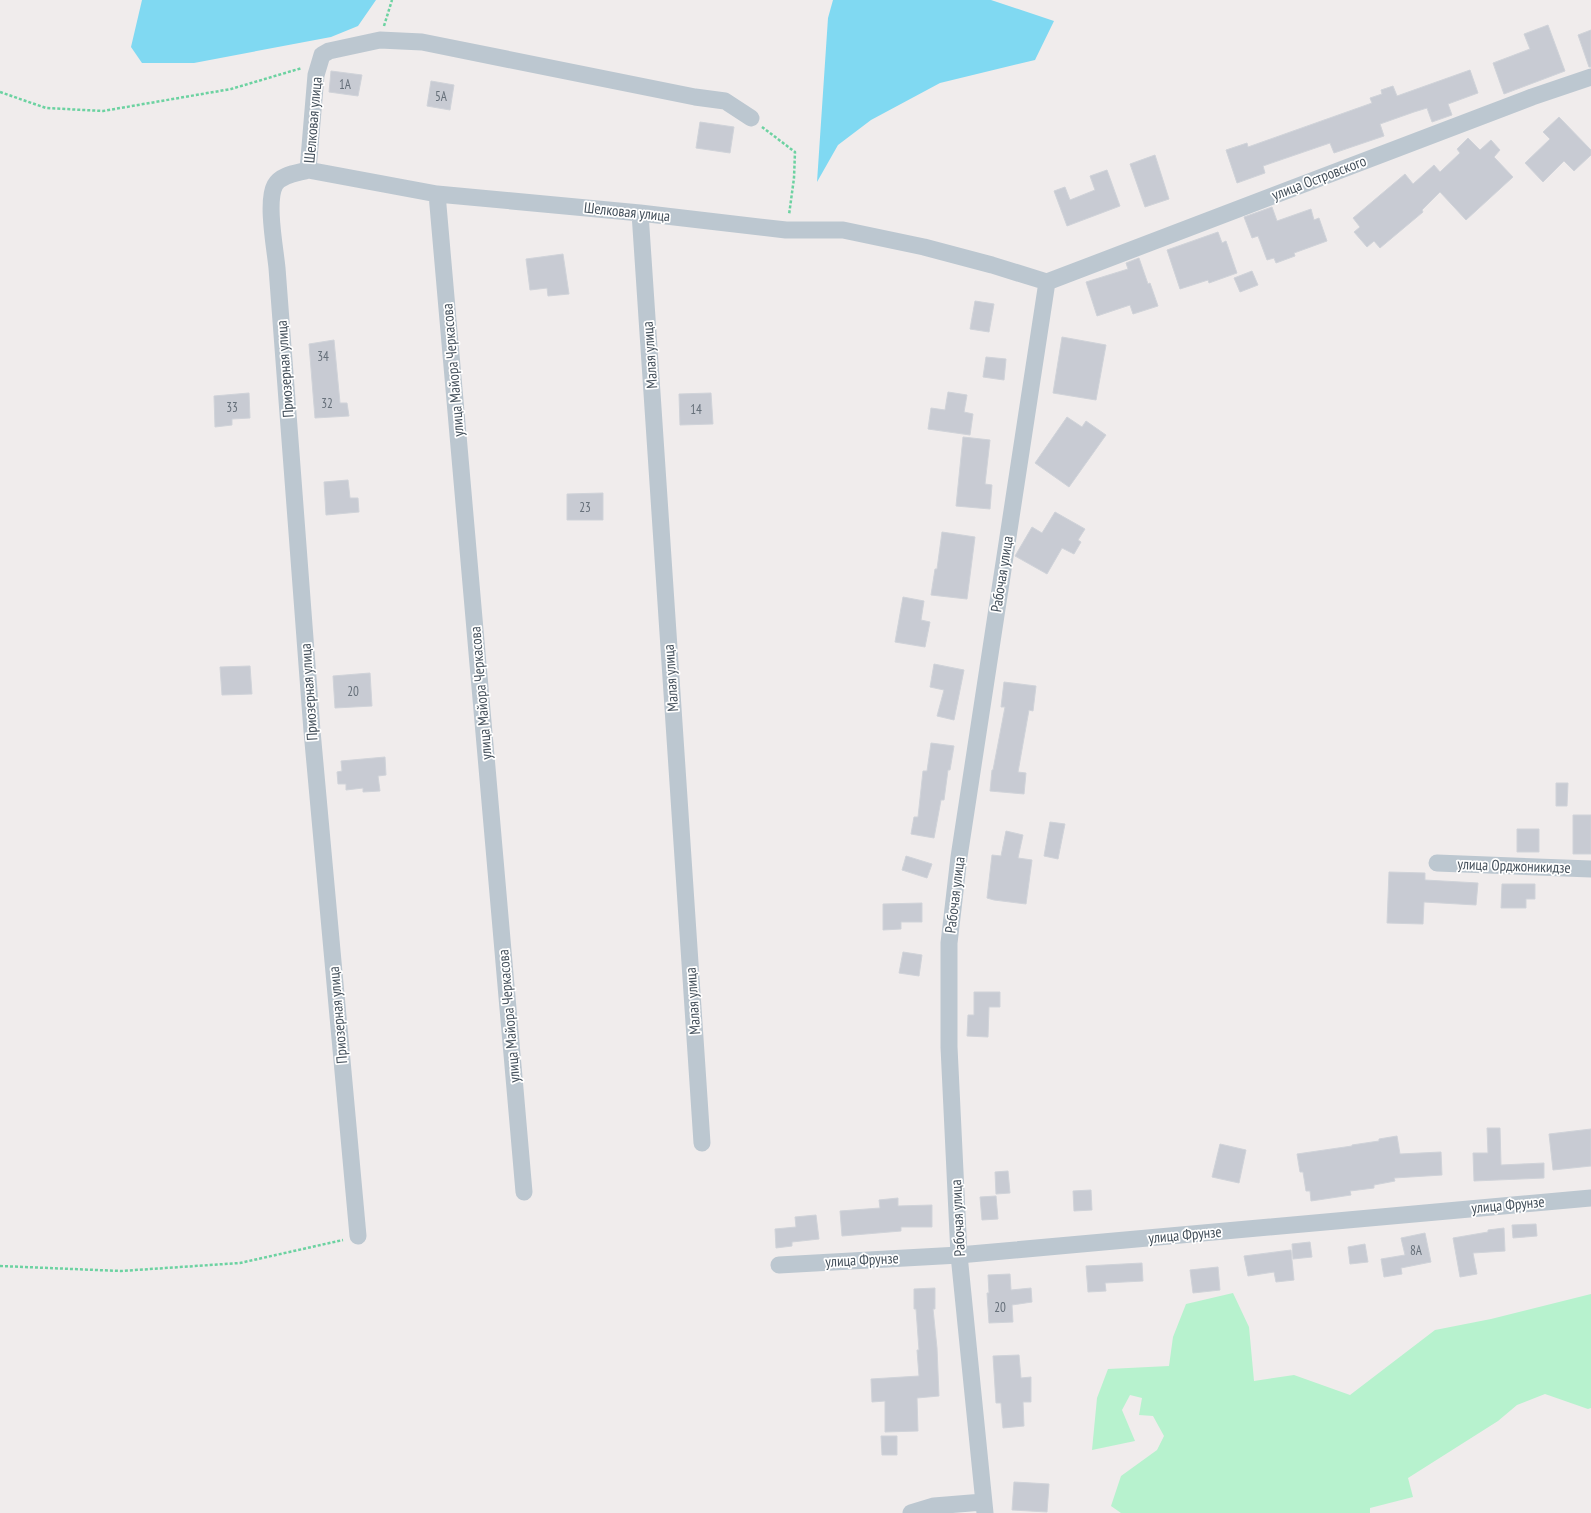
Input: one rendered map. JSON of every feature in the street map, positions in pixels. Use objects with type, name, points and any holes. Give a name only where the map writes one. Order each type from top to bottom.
[{"type":"street","name":"Шелковая улица","points":[[750,118],[725,101],[695,97],[422,42],[380,40],[329,51],[322,55],[316,75],[308,170],[437,194],[640,212],[786,230],[843,230],[939,251],[1047,282]]},
{"type":"street","name":"улица Островского","points":[[1047,282],[1525,100],[1591,77]]},
{"type":"street","name":"Приозерная улица","points":[[308,170],[285,176],[275,184],[270,199],[277,268],[312,731],[358,1236]]},
{"type":"street","name":"улица Майора Черкасова","points":[[437,194],[524,1192]]},
{"type":"street","name":"Малая улица","points":[[640,212],[702,1143]]},
{"type":"street","name":"Рабочая улица","points":[[984,1508],[959,1255],[949,1047],[948,943],[959,857],[1047,282]]},
{"type":"street","name":"улица Орджоникидзе","points":[[1437,863],[1591,869]]},
{"type":"street","name":"улица Фрунзе","points":[[779,1265],[959,1255],[1591,1198]]},
{"type":"street","points":[[911,1513],[933,1510],[984,1508]]},
{"type":"path","points":[[380,40],[392,0]]},
{"type":"path","points":[[0,92],[46,108],[103,111],[231,89],[319,64]]},
{"type":"path","points":[[750,118],[795,152],[794,178],[786,230]]},
{"type":"path","points":[[0,1266],[121,1271],[240,1263],[358,1236]]},
{"type":"green space","points":[[1233,1293],[1249,1327],[1254,1381],[1294,1375],[1350,1395],[1435,1330],[1491,1319],[1591,1294],[1591,1408],[1588,1409],[1545,1394],[1517,1405],[1498,1421],[1408,1478],[1413,1497],[1370,1508],[1370,1513],[1121,1513],[1111,1506],[1121,1476],[1157,1450],[1164,1436],[1153,1416],[1139,1415],[1142,1398],[1130,1395],[1122,1410],[1135,1441],[1092,1450],[1097,1398],[1108,1369],[1169,1366],[1173,1337],[1186,1304]]},
{"type":"water","points":[[142,0],[376,0],[358,26],[331,37],[194,63],[142,63],[131,47]]},
{"type":"water","points":[[833,0],[991,0],[1054,21],[1035,60],[940,83],[871,120],[838,145],[817,182],[828,18]]},
{"type":"building","points":[[1548,25],[1565,71],[1504,94],[1493,63],[1530,49],[1524,34]]},
{"type":"building","points":[[1591,30],[1591,67],[1589,67],[1578,35]]},
{"type":"building","points":[[1470,70],[1478,93],[1448,104],[1452,115],[1432,122],[1427,108],[1414,112],[1380,124],[1384,136],[1334,153],[1330,143],[1263,166],[1265,173],[1237,183],[1226,150],[1247,143],[1248,147],[1372,103],[1370,98],[1382,94],[1381,90],[1393,86],[1397,96]]},
{"type":"building","points":[[331,71],[362,75],[358,96],[329,92]]},
{"type":"building","points":[[431,81],[454,85],[450,110],[427,106]]},
{"type":"building","points":[[1559,117],[1591,150],[1591,155],[1574,171],[1564,161],[1543,182],[1525,163],[1550,139],[1543,132]]},
{"type":"building","points":[[700,122],[734,127],[730,153],[696,148]]},
{"type":"building","points":[[1468,138],[1480,150],[1491,140],[1500,150],[1494,157],[1513,177],[1466,220],[1440,192],[1422,210],[1423,212],[1380,248],[1374,241],[1367,247],[1354,232],[1360,227],[1353,218],[1405,174],[1413,184],[1434,165],[1440,172],[1460,153],[1457,149]]},
{"type":"building","points":[[1155,155],[1169,199],[1145,207],[1130,164]]},
{"type":"building","points":[[1107,170],[1120,206],[1067,226],[1054,191],[1065,187],[1070,200],[1095,190],[1090,176]]},
{"type":"building","points":[[1272,207],[1277,221],[1311,209],[1314,220],[1319,218],[1327,241],[1294,253],[1295,256],[1276,263],[1274,258],[1267,260],[1258,236],[1252,238],[1244,217]]},
{"type":"building","points":[[1218,232],[1222,243],[1226,241],[1237,273],[1209,283],[1208,280],[1180,289],[1167,250]]},
{"type":"building","points":[[563,254],[569,294],[548,296],[547,288],[530,290],[526,259]]},
{"type":"building","points":[[1139,258],[1148,284],[1150,283],[1158,306],[1133,314],[1130,305],[1097,316],[1086,282],[1128,269],[1126,263]]},
{"type":"building","points":[[1252,271],[1258,285],[1240,292],[1234,278]]},
{"type":"building","points":[[975,301],[994,304],[989,332],[970,329]]},
{"type":"building","points":[[1062,337],[1106,345],[1096,400],[1053,393]]},
{"type":"building","points":[[334,340],[340,403],[347,403],[349,416],[315,418],[309,344]]},
{"type":"building","points":[[986,357],[1006,359],[1004,380],[983,377]]},
{"type":"building","points":[[948,392],[967,395],[964,412],[973,414],[970,435],[928,429],[931,408],[945,410]]},
{"type":"building","points":[[249,393],[250,418],[232,419],[232,425],[215,427],[214,396]]},
{"type":"building","points":[[711,393],[713,424],[680,425],[679,394]]},
{"type":"building","points":[[1067,417],[1082,427],[1086,421],[1106,435],[1069,487],[1035,463]]},
{"type":"building","points":[[963,437],[990,440],[985,484],[992,485],[990,509],[956,506]]},
{"type":"building","points":[[348,480],[350,498],[358,498],[359,512],[326,515],[324,482]]},
{"type":"building","points":[[603,493],[603,520],[567,520],[567,494]]},
{"type":"building","points":[[1055,512],[1085,529],[1078,540],[1081,542],[1074,554],[1062,548],[1047,574],[1015,556],[1032,527],[1042,533]]},
{"type":"building","points":[[942,532],[975,537],[967,599],[931,595],[935,569],[937,569]]},
{"type":"building","points":[[903,597],[924,601],[921,620],[930,622],[925,647],[895,642]]},
{"type":"building","points":[[934,664],[964,670],[954,720],[937,716],[944,690],[930,687]]},
{"type":"building","points":[[250,666],[252,694],[222,695],[220,667]]},
{"type":"building","points":[[370,673],[372,706],[335,708],[333,676]]},
{"type":"building","points":[[1004,682],[1036,686],[1033,711],[1029,710],[1018,772],[1026,773],[1024,794],[990,791],[992,770],[1005,707],[1001,707]]},
{"type":"building","points":[[931,743],[954,746],[950,770],[948,770],[944,800],[941,800],[934,838],[911,834],[914,817],[918,817],[923,771],[927,771]]},
{"type":"building","points":[[385,757],[386,775],[378,776],[380,791],[363,792],[363,788],[346,790],[346,784],[338,784],[337,772],[342,771],[341,761]]},
{"type":"building","points":[[1556,783],[1568,783],[1567,806],[1556,806]]},
{"type":"building","points":[[1573,815],[1591,815],[1591,854],[1573,854]]},
{"type":"building","points":[[1050,822],[1065,824],[1058,859],[1044,856]]},
{"type":"building","points":[[1517,829],[1539,829],[1539,852],[1517,852]]},
{"type":"building","points":[[1006,831],[1023,835],[1018,858],[1032,860],[1026,904],[987,898],[992,855],[1001,856]]},
{"type":"building","points":[[906,856],[932,864],[927,878],[902,870]]},
{"type":"building","points":[[1389,872],[1425,873],[1425,880],[1478,883],[1476,905],[1424,902],[1423,924],[1387,923]]},
{"type":"building","points":[[1502,884],[1535,884],[1535,899],[1526,899],[1526,908],[1501,908]]},
{"type":"building","points":[[922,903],[922,922],[901,922],[901,929],[883,930],[883,904]]},
{"type":"building","points":[[903,952],[922,955],[919,976],[899,973]]},
{"type":"building","points":[[974,992],[1000,992],[1000,1007],[989,1007],[988,1037],[967,1036],[968,1015],[974,1015]]},
{"type":"building","points":[[1487,1128],[1500,1128],[1501,1165],[1544,1163],[1544,1178],[1474,1181],[1473,1153],[1488,1153]]},
{"type":"building","points":[[1591,1129],[1591,1166],[1553,1170],[1549,1134]]},
{"type":"building","points":[[1397,1136],[1400,1154],[1441,1152],[1442,1175],[1394,1178],[1395,1181],[1374,1185],[1374,1188],[1350,1191],[1351,1195],[1311,1201],[1310,1191],[1306,1191],[1303,1172],[1300,1172],[1297,1154],[1352,1146]]},
{"type":"building","points":[[1220,1144],[1246,1150],[1239,1183],[1212,1177]]},
{"type":"building","points":[[1008,1171],[1010,1193],[996,1194],[995,1172]]},
{"type":"building","points":[[1091,1190],[1092,1210],[1074,1211],[1073,1191]]},
{"type":"building","points":[[996,1196],[998,1219],[982,1220],[980,1197]]},
{"type":"building","points":[[898,1198],[898,1206],[932,1205],[932,1227],[901,1227],[901,1231],[842,1236],[840,1211],[880,1208],[879,1200]]},
{"type":"building","points":[[816,1215],[819,1239],[792,1242],[792,1246],[776,1248],[775,1229],[796,1227],[795,1217]]},
{"type":"building","points":[[1536,1224],[1537,1236],[1513,1238],[1512,1225]]},
{"type":"building","points":[[1504,1228],[1505,1251],[1473,1253],[1477,1274],[1460,1277],[1453,1238]]},
{"type":"building","points":[[1425,1233],[1431,1262],[1401,1268],[1402,1274],[1384,1277],[1381,1259],[1405,1255],[1401,1238]]},
{"type":"building","points":[[1310,1242],[1312,1257],[1293,1259],[1292,1244]]},
{"type":"building","points":[[1365,1244],[1368,1262],[1350,1264],[1348,1247]]},
{"type":"building","points":[[1291,1250],[1294,1280],[1276,1282],[1274,1272],[1248,1276],[1244,1256]]},
{"type":"building","points":[[1142,1263],[1143,1281],[1105,1283],[1106,1291],[1088,1292],[1086,1266]]},
{"type":"building","points":[[1218,1267],[1220,1290],[1193,1293],[1190,1270]]},
{"type":"building","points":[[1010,1274],[1011,1290],[1031,1288],[1032,1302],[1012,1305],[1013,1322],[989,1323],[987,1293],[989,1293],[988,1275]]},
{"type":"building","points":[[935,1288],[935,1309],[933,1309],[937,1348],[939,1396],[917,1398],[918,1431],[885,1432],[885,1401],[872,1402],[871,1379],[919,1376],[917,1350],[919,1350],[916,1309],[914,1309],[914,1289]]},
{"type":"building","points":[[1019,1355],[1021,1378],[1031,1377],[1031,1402],[1023,1402],[1024,1426],[1003,1428],[1001,1403],[996,1403],[993,1356]]},
{"type":"building","points":[[881,1436],[897,1436],[897,1455],[882,1455]]},
{"type":"building","points":[[1014,1482],[1049,1484],[1047,1512],[1012,1510]]}]
